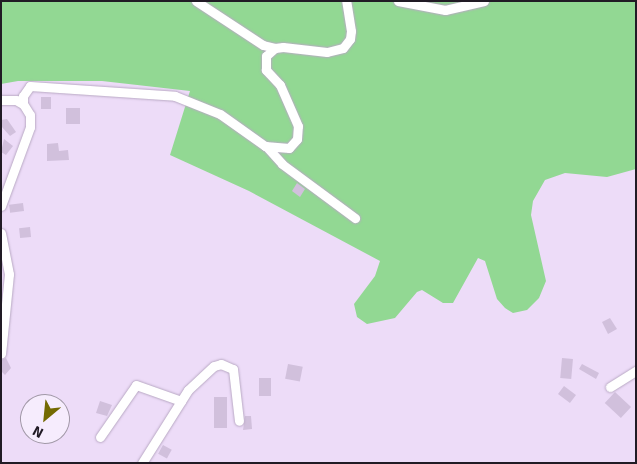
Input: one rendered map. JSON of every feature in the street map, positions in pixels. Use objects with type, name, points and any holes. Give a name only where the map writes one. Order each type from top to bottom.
[{"type":"street","points":[[196,1],[262,45],[275,48],[327,52],[343,48],[350,39],[351,30],[346,1]]},
{"type":"street","points":[[398,1],[445,10],[484,1]]},
{"type":"street","points":[[265,146],[289,148],[299,131],[280,86],[266,70],[266,56],[275,48]]},
{"type":"street","points":[[23,104],[24,92],[30,86],[175,96],[220,114],[265,146],[282,164],[355,218]]},
{"type":"street","points":[[1,100],[16,100],[23,104],[30,115],[30,127],[1,206]]},
{"type":"street","points":[[1,233],[9,274],[1,354]]},
{"type":"street","points":[[142,463],[181,401],[206,370],[214,366],[228,365],[235,374],[239,421]]},
{"type":"street","points":[[610,387],[636,371]]},
{"type":"street","points":[[100,436],[136,385],[181,401]]},
{"type":"green space","points":[[1,1],[636,1],[636,169],[607,177],[565,173],[545,180],[533,201],[531,215],[546,281],[539,298],[527,310],[513,313],[505,308],[497,299],[485,261],[478,258],[453,303],[443,303],[422,290],[417,292],[395,318],[367,324],[357,317],[354,304],[375,276],[380,261],[249,191],[170,155],[190,91],[102,81],[18,81],[1,84]]},
{"type":"building","points":[[41,97],[51,97],[51,109],[41,109]]},
{"type":"building","points":[[66,108],[80,108],[80,124],[66,124]]},
{"type":"building","points":[[7,119],[16,132],[10,136],[1,126],[1,120]]},
{"type":"building","points":[[4,139],[13,146],[6,155],[1,152]]},
{"type":"building","points":[[58,143],[59,151],[68,150],[69,160],[47,161],[47,144]]},
{"type":"building","points":[[297,183],[305,189],[300,197],[292,191]]},
{"type":"building","points":[[23,203],[24,211],[10,213],[9,205]]},
{"type":"building","points":[[30,227],[31,237],[20,238],[19,228]]},
{"type":"building","points":[[610,318],[617,329],[608,334],[602,322]]},
{"type":"building","points":[[6,358],[11,368],[5,375],[1,371],[1,360]]},
{"type":"building","points":[[562,358],[573,359],[571,379],[560,378]]},
{"type":"building","points":[[288,364],[303,367],[300,382],[285,379]]},
{"type":"building","points":[[582,364],[599,373],[596,379],[579,369]]},
{"type":"building","points":[[259,378],[271,378],[271,396],[259,396]]},
{"type":"building","points":[[564,386],[576,395],[570,403],[558,394]]},
{"type":"building","points":[[615,392],[631,407],[621,418],[605,403]]},
{"type":"building","points":[[214,397],[227,397],[227,428],[214,428]]},
{"type":"building","points":[[100,401],[112,405],[107,416],[96,413]]},
{"type":"building","points":[[245,416],[251,416],[252,429],[243,430]]},
{"type":"building","points":[[163,445],[172,450],[167,459],[158,454]]}]
